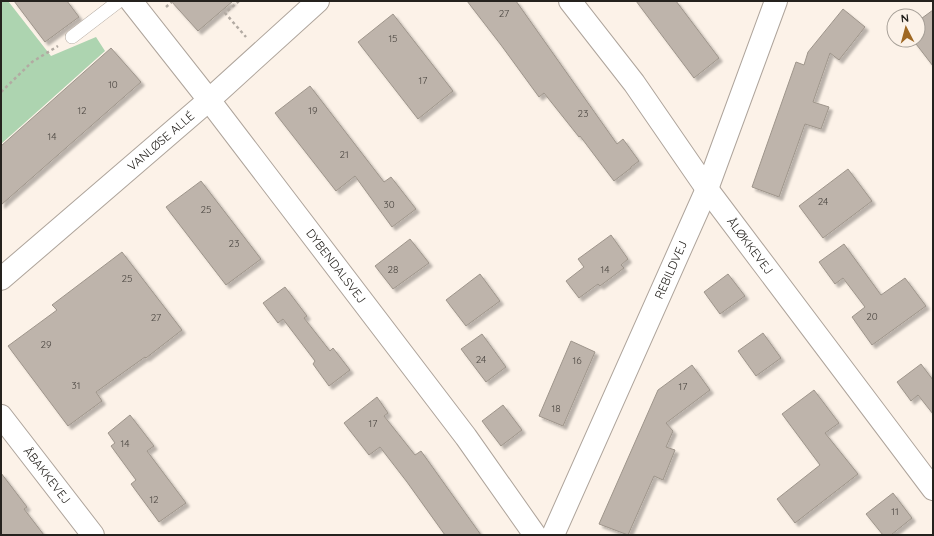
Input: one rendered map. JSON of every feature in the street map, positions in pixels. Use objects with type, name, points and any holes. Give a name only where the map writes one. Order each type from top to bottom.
[{"type":"street","name":"DYBENDALSVEJ","points":[[131,1],[209,100],[278,193],[466,437],[535,535]]},
{"type":"street","name":"VANLØSE ALLÉ","points":[[1,279],[209,100],[318,1]]},
{"type":"street","name":"ÅLØKKEVEJ","points":[[570,1],[634,83],[707,190],[933,489]]},
{"type":"street","name":"REBILDVEJ","points":[[553,535],[707,190],[776,1]]},
{"type":"street","name":"ÅBAKKEVEJ","points":[[1,416],[93,535]]},
{"type":"lane","points":[[72,37],[119,1]]},
{"type":"path","points":[[239,1],[225,13],[260,53]]},
{"type":"path","points":[[1,92],[32,62],[72,37]]},
{"type":"green space","points":[[1,1],[8,1],[51,56],[96,37],[105,51],[1,144]]},
{"type":"building","points":[[14,1],[67,1],[79,17],[45,42]]},
{"type":"building","points":[[171,1],[233,1],[198,31]]},
{"type":"building","points":[[467,1],[516,1],[617,144],[623,139],[639,161],[614,181],[580,136],[579,137],[544,93],[539,97]]},
{"type":"building","points":[[636,1],[676,1],[719,58],[694,78]]},
{"type":"building","points":[[843,9],[865,27],[839,60],[830,53],[813,102],[829,107],[821,129],[805,124],[779,197],[752,187],[796,62],[804,65],[808,52]]},
{"type":"building","points":[[933,10],[933,66],[919,48],[926,48],[926,15]]},
{"type":"building","points":[[393,14],[453,91],[418,119],[358,42]]},
{"type":"building","points":[[111,48],[141,82],[1,205],[1,146]]},
{"type":"building","points":[[310,86],[384,182],[391,177],[416,209],[392,227],[355,176],[336,191],[275,113]]},
{"type":"building","points":[[848,169],[872,201],[823,238],[799,206]]},
{"type":"building","points":[[201,181],[261,259],[226,285],[166,207]]},
{"type":"building","points":[[611,235],[628,259],[621,265],[624,268],[600,286],[598,284],[579,298],[566,281],[584,267],[578,259]]},
{"type":"building","points":[[410,239],[429,263],[393,289],[375,266]]},
{"type":"building","points":[[844,244],[881,295],[905,278],[926,306],[872,345],[852,317],[865,307],[843,278],[835,284],[819,262]]},
{"type":"building","points":[[122,252],[182,330],[146,358],[145,357],[96,392],[102,401],[68,426],[8,346],[57,310],[52,305]]},
{"type":"building","points":[[480,274],[500,301],[466,326],[446,300]]},
{"type":"building","points":[[728,274],[745,296],[720,314],[704,292]]},
{"type":"building","points":[[285,287],[307,316],[304,318],[330,351],[333,348],[350,370],[329,386],[313,364],[315,361],[283,319],[278,323],[263,303]]},
{"type":"building","points":[[763,333],[781,358],[756,376],[738,351]]},
{"type":"building","points":[[482,334],[506,367],[486,382],[461,349]]},
{"type":"building","points":[[571,341],[595,352],[563,426],[539,416]]},
{"type":"building","points":[[921,364],[933,380],[933,414],[918,395],[911,401],[897,382]]},
{"type":"building","points":[[692,365],[710,390],[666,423],[673,431],[666,447],[675,450],[663,480],[654,476],[628,535],[599,524],[658,390]]},
{"type":"building","points":[[814,390],[839,423],[825,433],[858,474],[795,523],[777,499],[820,465],[782,414]]},
{"type":"building","points":[[377,397],[388,413],[384,416],[415,455],[421,451],[481,535],[445,535],[380,447],[369,455],[344,423]]},
{"type":"building","points":[[503,405],[522,430],[501,446],[482,421]]},
{"type":"building","points":[[130,415],[154,446],[147,451],[186,503],[159,522],[131,484],[136,480],[111,446],[115,443],[108,433]]},
{"type":"building","points":[[1,473],[27,507],[24,509],[44,535],[1,535]]},
{"type":"building","points":[[893,493],[912,518],[891,535],[883,535],[866,514]]}]
